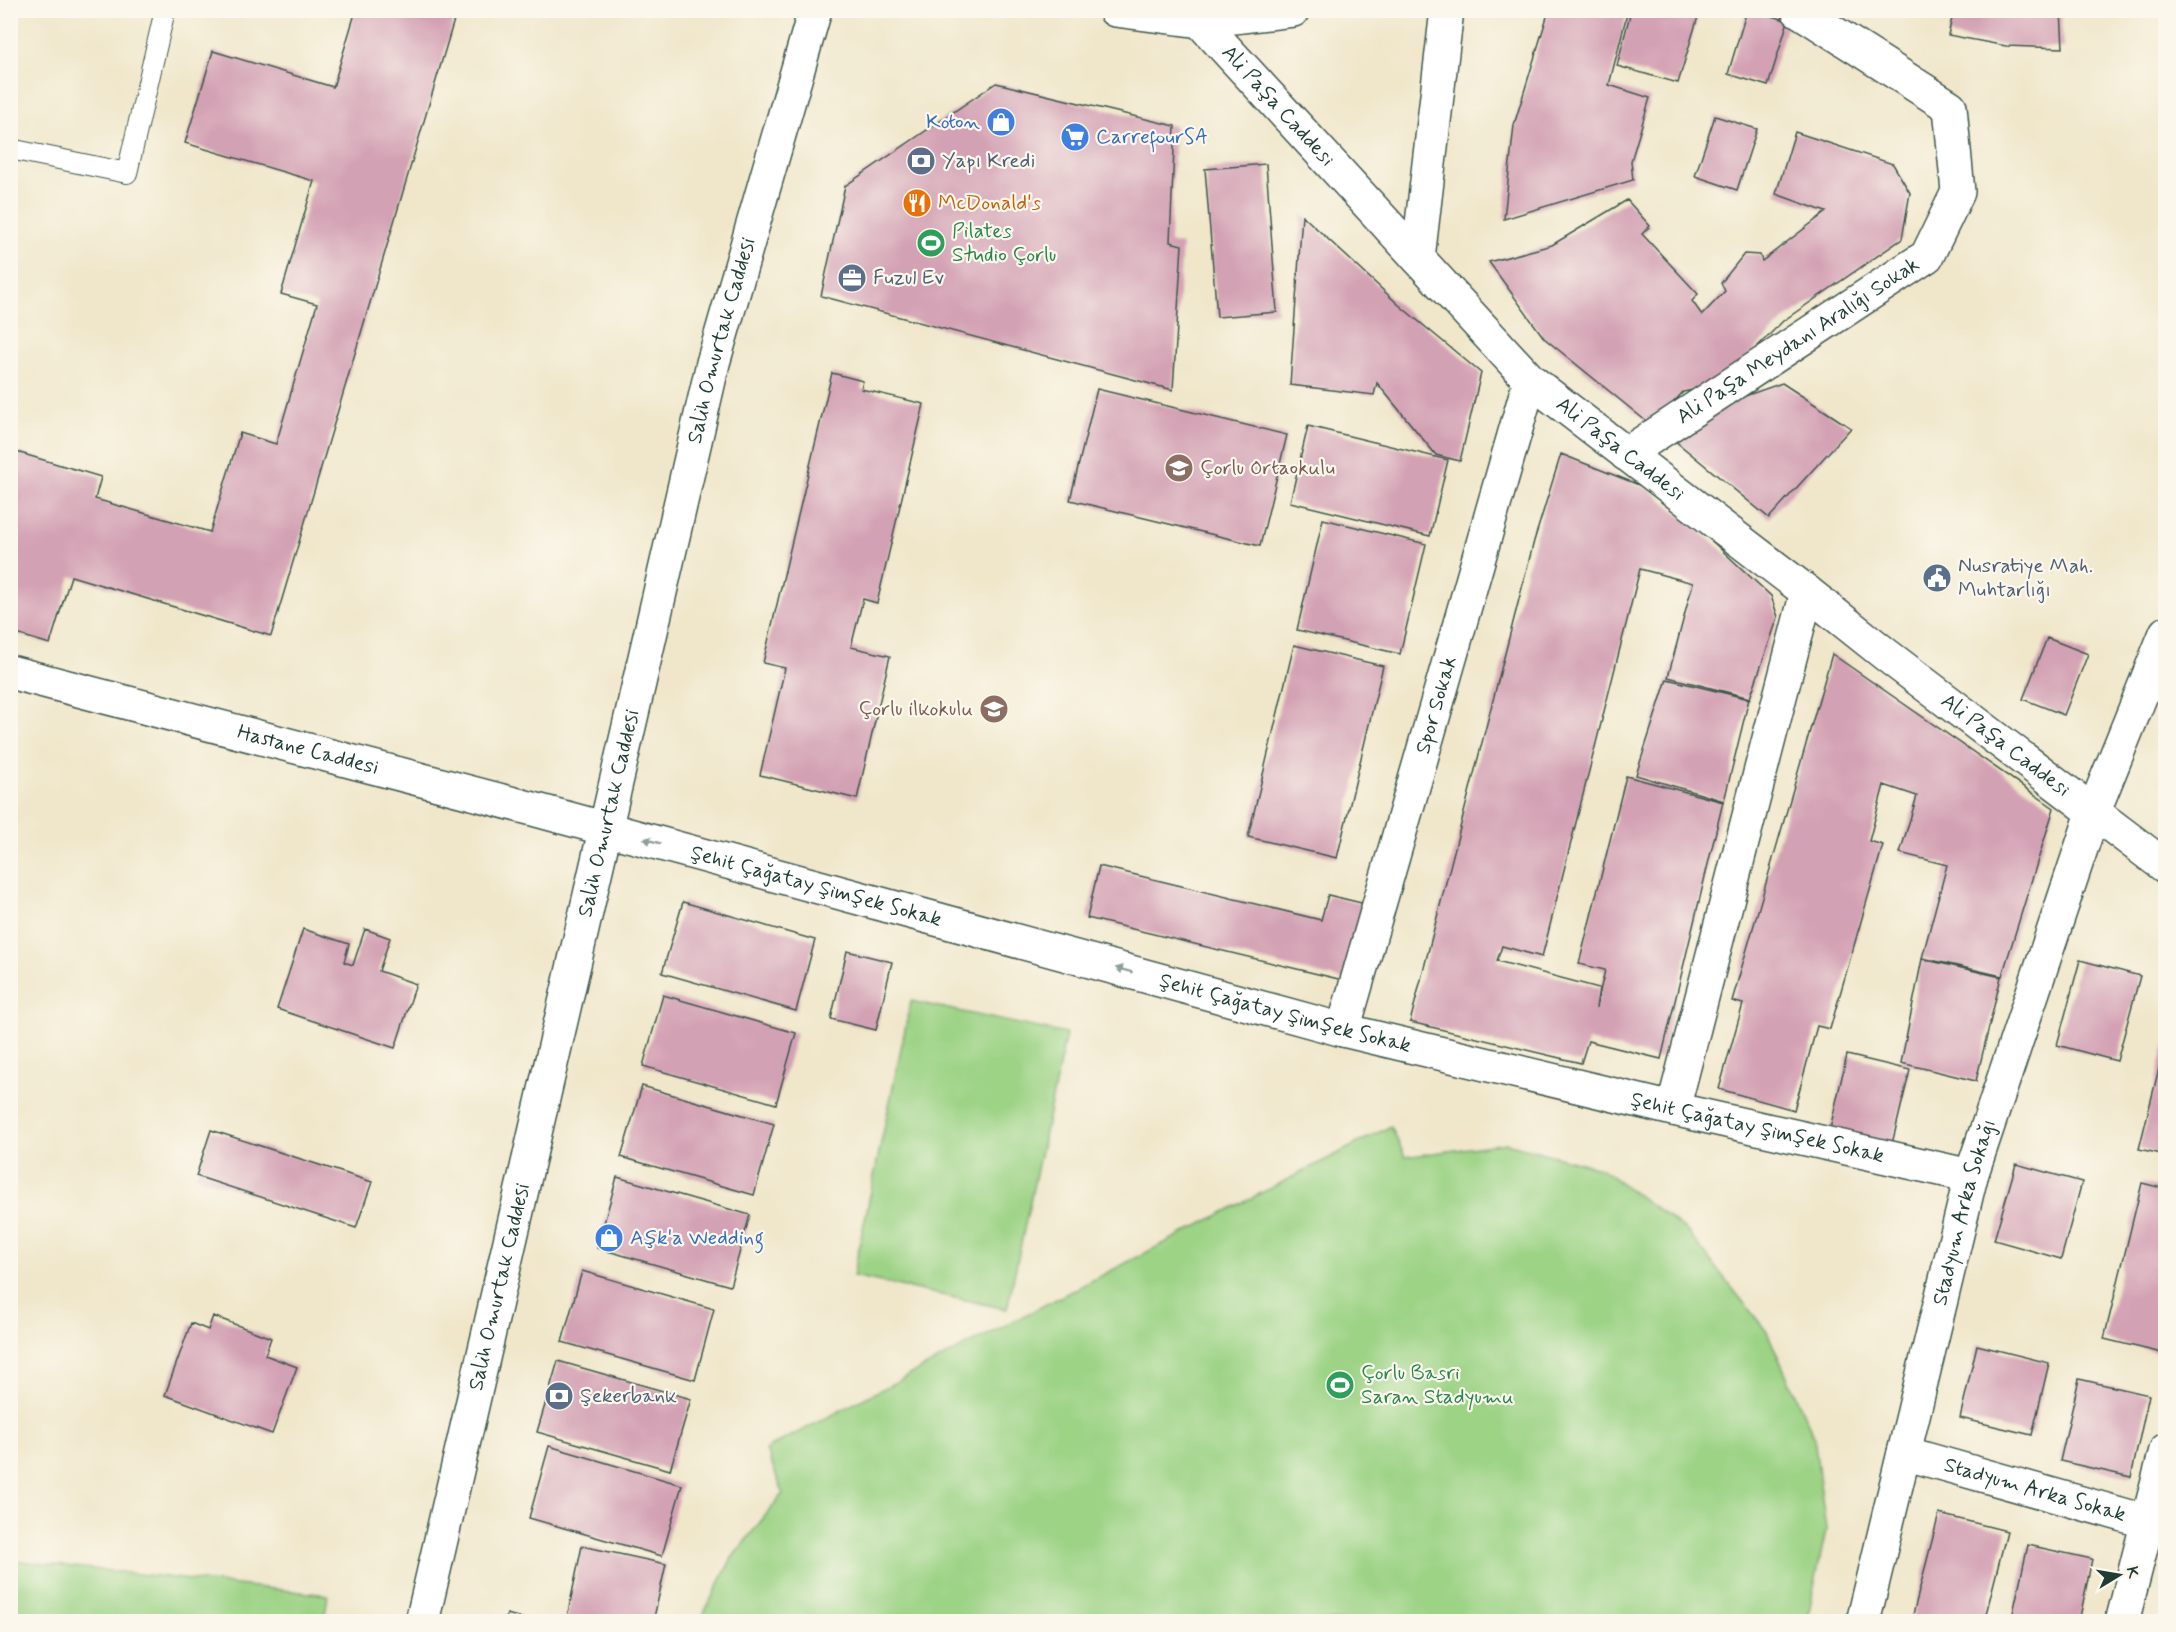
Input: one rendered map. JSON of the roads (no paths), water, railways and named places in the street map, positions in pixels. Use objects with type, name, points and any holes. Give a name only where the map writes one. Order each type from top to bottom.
[{"type":"street","name":"Salih Omurtak Caddesi","points":[[422,1622],[713,363],[815,10]]},
{"type":"street","points":[[1115,10],[1200,21],[1293,10]]},
{"type":"street","points":[[1418,258],[1447,10]]},
{"type":"street","name":"Ali Paşa Meydanı Aralığı Sokak","points":[[1626,454],[1927,256],[1959,192],[1950,107],[1798,10]]},
{"type":"street","name":"Ali Paşa Caddesi","points":[[1200,21],[1530,380],[1807,592],[1894,662],[2166,867]]},
{"type":"street","name":"Spor Sokak","points":[[1342,1030],[1530,380]]},
{"type":"street","points":[[1673,1109],[1807,592]]},
{"type":"street","name":"Stadyum Arka Sokağı","points":[[1863,1622],[1971,1176],[2093,813],[2166,633]]},
{"type":"street","name":"Hastane Caddesi","points":[[10,672],[605,829]]},
{"type":"street","name":"Şehit Çağatay Şimşek Sokak","points":[[605,829],[1342,1030],[1673,1109],[1971,1176]]},
{"type":"street","points":[[2122,1622],[2156,1524],[2166,1450]]},
{"type":"street","name":"Stadyum Arka Sokak","points":[[1904,1453],[2156,1524]]},
{"type":"lane","points":[[10,149],[127,173],[165,10]]},
{"type":"place","name":"Koton","points":[[1001,122]]},
{"type":"place","name":"CarrefourSA","points":[[1075,137]]},
{"type":"place","name":"Yapı Kredi","points":[[921,161]]},
{"type":"place","name":"McDonald's","points":[[917,203]]},
{"type":"place","name":"Pilates Studio Çorlu","points":[[931,243]]},
{"type":"place","name":"Fuzul Ev","points":[[852,278]]},
{"type":"place","name":"Çorlu Ortaokulu","points":[[1179,468]]},
{"type":"place","name":"Nusratiye Mah. Muhtarlığı","points":[[1937,578]]},
{"type":"place","name":"Çorlu ilkokulu","points":[[994,709]]},
{"type":"place","name":"Aşk'a Wedding","points":[[609,1238]]},
{"type":"place","name":"Çorlu Basri Saran Stadyumu","points":[[1340,1385]]},
{"type":"place","name":"Şekerbank","points":[[559,1396]]}]
